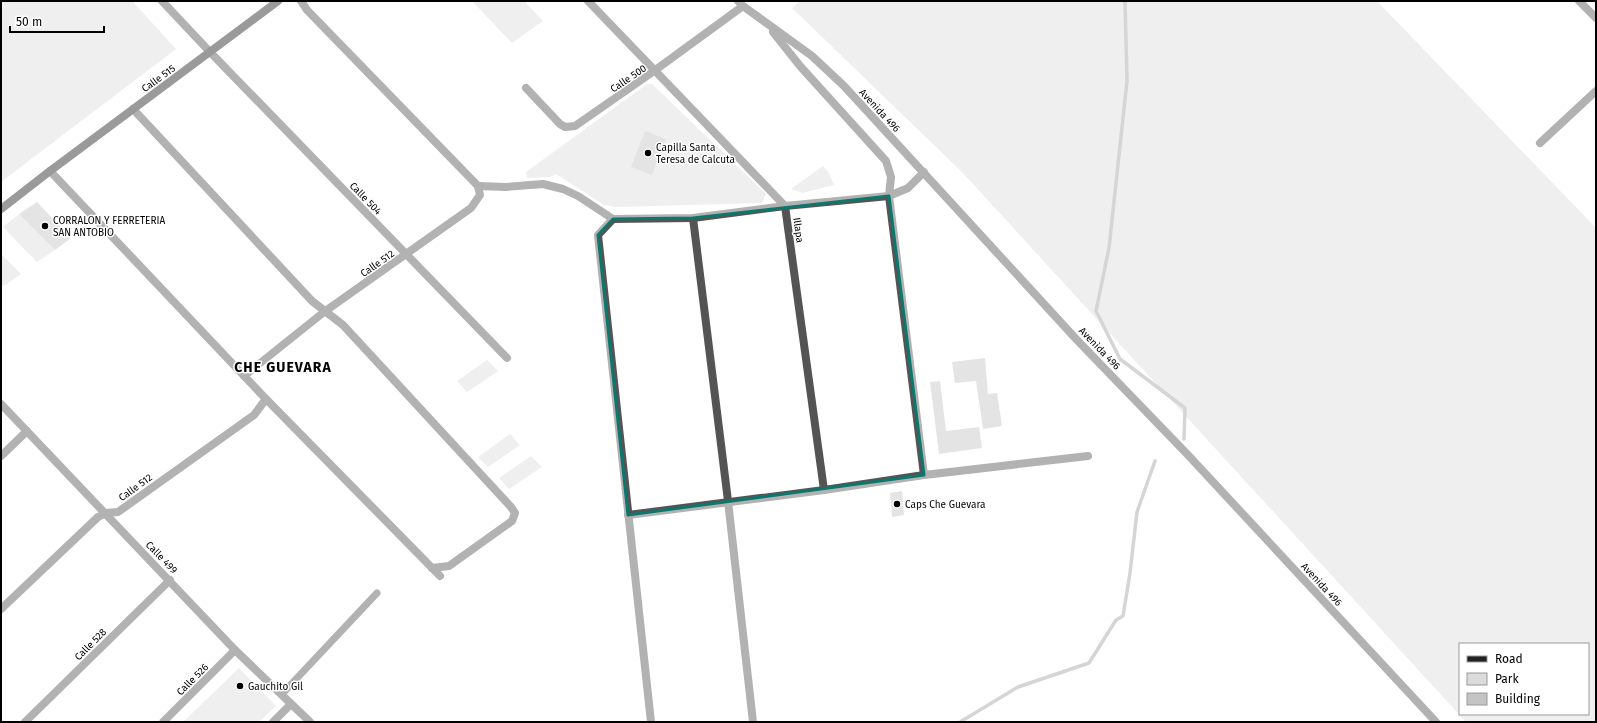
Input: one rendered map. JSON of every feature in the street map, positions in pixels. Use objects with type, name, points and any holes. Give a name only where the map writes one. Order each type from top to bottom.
[{"type":"street","name":"Calle 504","points":[[162,1],[507,358]]},
{"type":"street","name":"Calle 515","points":[[1,209],[278,1]]},
{"type":"street","points":[[301,1],[307,10],[478,186],[506,187],[543,184],[563,189],[578,196],[613,219],[693,218],[785,206],[889,196],[908,188],[924,172]]},
{"type":"street","name":"Illapa","points":[[588,1],[654,72],[785,206],[824,490]]},
{"type":"street","points":[[1579,1],[1596,18]]},
{"type":"street","name":"Calle 500","points":[[526,88],[560,124],[564,127],[575,126],[654,72],[741,4]]},
{"type":"street","name":"Avenida 496","points":[[741,4],[812,56],[844,86],[1077,340],[1165,430],[1436,722]]},
{"type":"street","points":[[766,23],[800,66],[886,161],[891,177],[889,196],[924,475]]},
{"type":"street","points":[[1540,143],[1596,91]]},
{"type":"street","points":[[133,109],[312,301],[324,312],[343,325],[506,502],[515,514],[512,521],[449,566],[432,568]]},
{"type":"street","points":[[50,171],[266,399],[440,576]]},
{"type":"street","name":"Calle 512","points":[[244,376],[324,312],[471,208],[480,195],[478,186]]},
{"type":"street","points":[[693,218],[728,501],[753,722]]},
{"type":"street","points":[[613,219],[598,235],[651,722]]},
{"type":"street","name":"Calle 512","points":[[1,609],[98,517],[106,513],[118,512],[254,415],[266,399]]},
{"type":"street","name":"Calle 499","points":[[1,404],[235,650],[310,722]]},
{"type":"street","points":[[1,456],[27,431]]},
{"type":"street","points":[[628,515],[728,501],[824,490],[924,475],[1088,456]]},
{"type":"street","name":"Calle 528","points":[[25,722],[170,580]]},
{"type":"street","name":"Calle 526","points":[[163,722],[235,650]]},
{"type":"street","points":[[273,722],[291,704]]},
{"type":"lane","points":[[282,694],[377,593]]},
{"type":"highlighted area","points":[[889,196],[924,475],[628,515],[598,235],[613,219],[693,218]]},
{"type":"green space","points":[[1,1],[132,1],[176,49],[1,182]]},
{"type":"green space","points":[[472,1],[524,1],[543,21],[512,43]]},
{"type":"green space","points":[[800,1],[1377,1],[1596,228],[1596,722],[1466,722],[1460,715],[1589,715],[1589,643],[1459,643],[1459,714],[962,172],[792,8]]},
{"type":"green space","points":[[647,84],[652,84],[766,194],[762,203],[616,207],[604,205],[556,174],[550,177],[527,178],[526,172]]},
{"type":"green space","points":[[823,166],[829,173],[834,185],[803,193],[791,189]]},
{"type":"green space","points":[[19,214],[55,250],[37,262],[3,227]]},
{"type":"green space","points":[[1,254],[21,274],[4,286],[1,284]]},
{"type":"green space","points":[[487,360],[498,371],[467,392],[457,381]]},
{"type":"green space","points":[[510,434],[520,445],[488,467],[478,457]]},
{"type":"green space","points":[[531,456],[542,467],[509,489],[499,478]]},
{"type":"green space","points":[[239,668],[276,706],[259,722],[183,722]]},
{"type":"building","name":"Capilla Santa Teresa de Calcuta","points":[[645,131],[666,139],[652,175],[631,167]]},
{"type":"building","name":"CORRALON Y FERRETERIA SAN ANTOBIO","points":[[37,202],[71,238],[55,250],[19,214]]},
{"type":"building","points":[[985,358],[988,394],[997,393],[1002,426],[983,429],[976,381],[955,383],[952,362]]},
{"type":"building","points":[[940,381],[946,431],[979,427],[982,448],[939,454],[930,382]]},
{"type":"building","name":"Caps Che Guevara","points":[[902,491],[904,515],[892,517],[890,493]]},
{"type":"waterway","points":[[1125,1],[1127,81],[1109,248],[1096,311],[1120,359],[1185,408],[1184,439]]},
{"type":"waterway","points":[[960,722],[1018,687],[1089,663],[1116,620],[1123,616],[1130,573],[1137,512],[1155,461]]},
{"type":"place","name":"Capilla Santa Teresa de Calcuta","points":[[648,153]]},
{"type":"place","name":"CORRALON Y FERRETERIA SAN ANTOBIO","points":[[45,226]]},
{"type":"place","name":"Caps Che Guevara","points":[[897,504]]},
{"type":"place","name":"Gauchito Gil","points":[[240,686]]},
{"type":"district","name":"CHE GUEVARA","points":[[283,367]]}]
